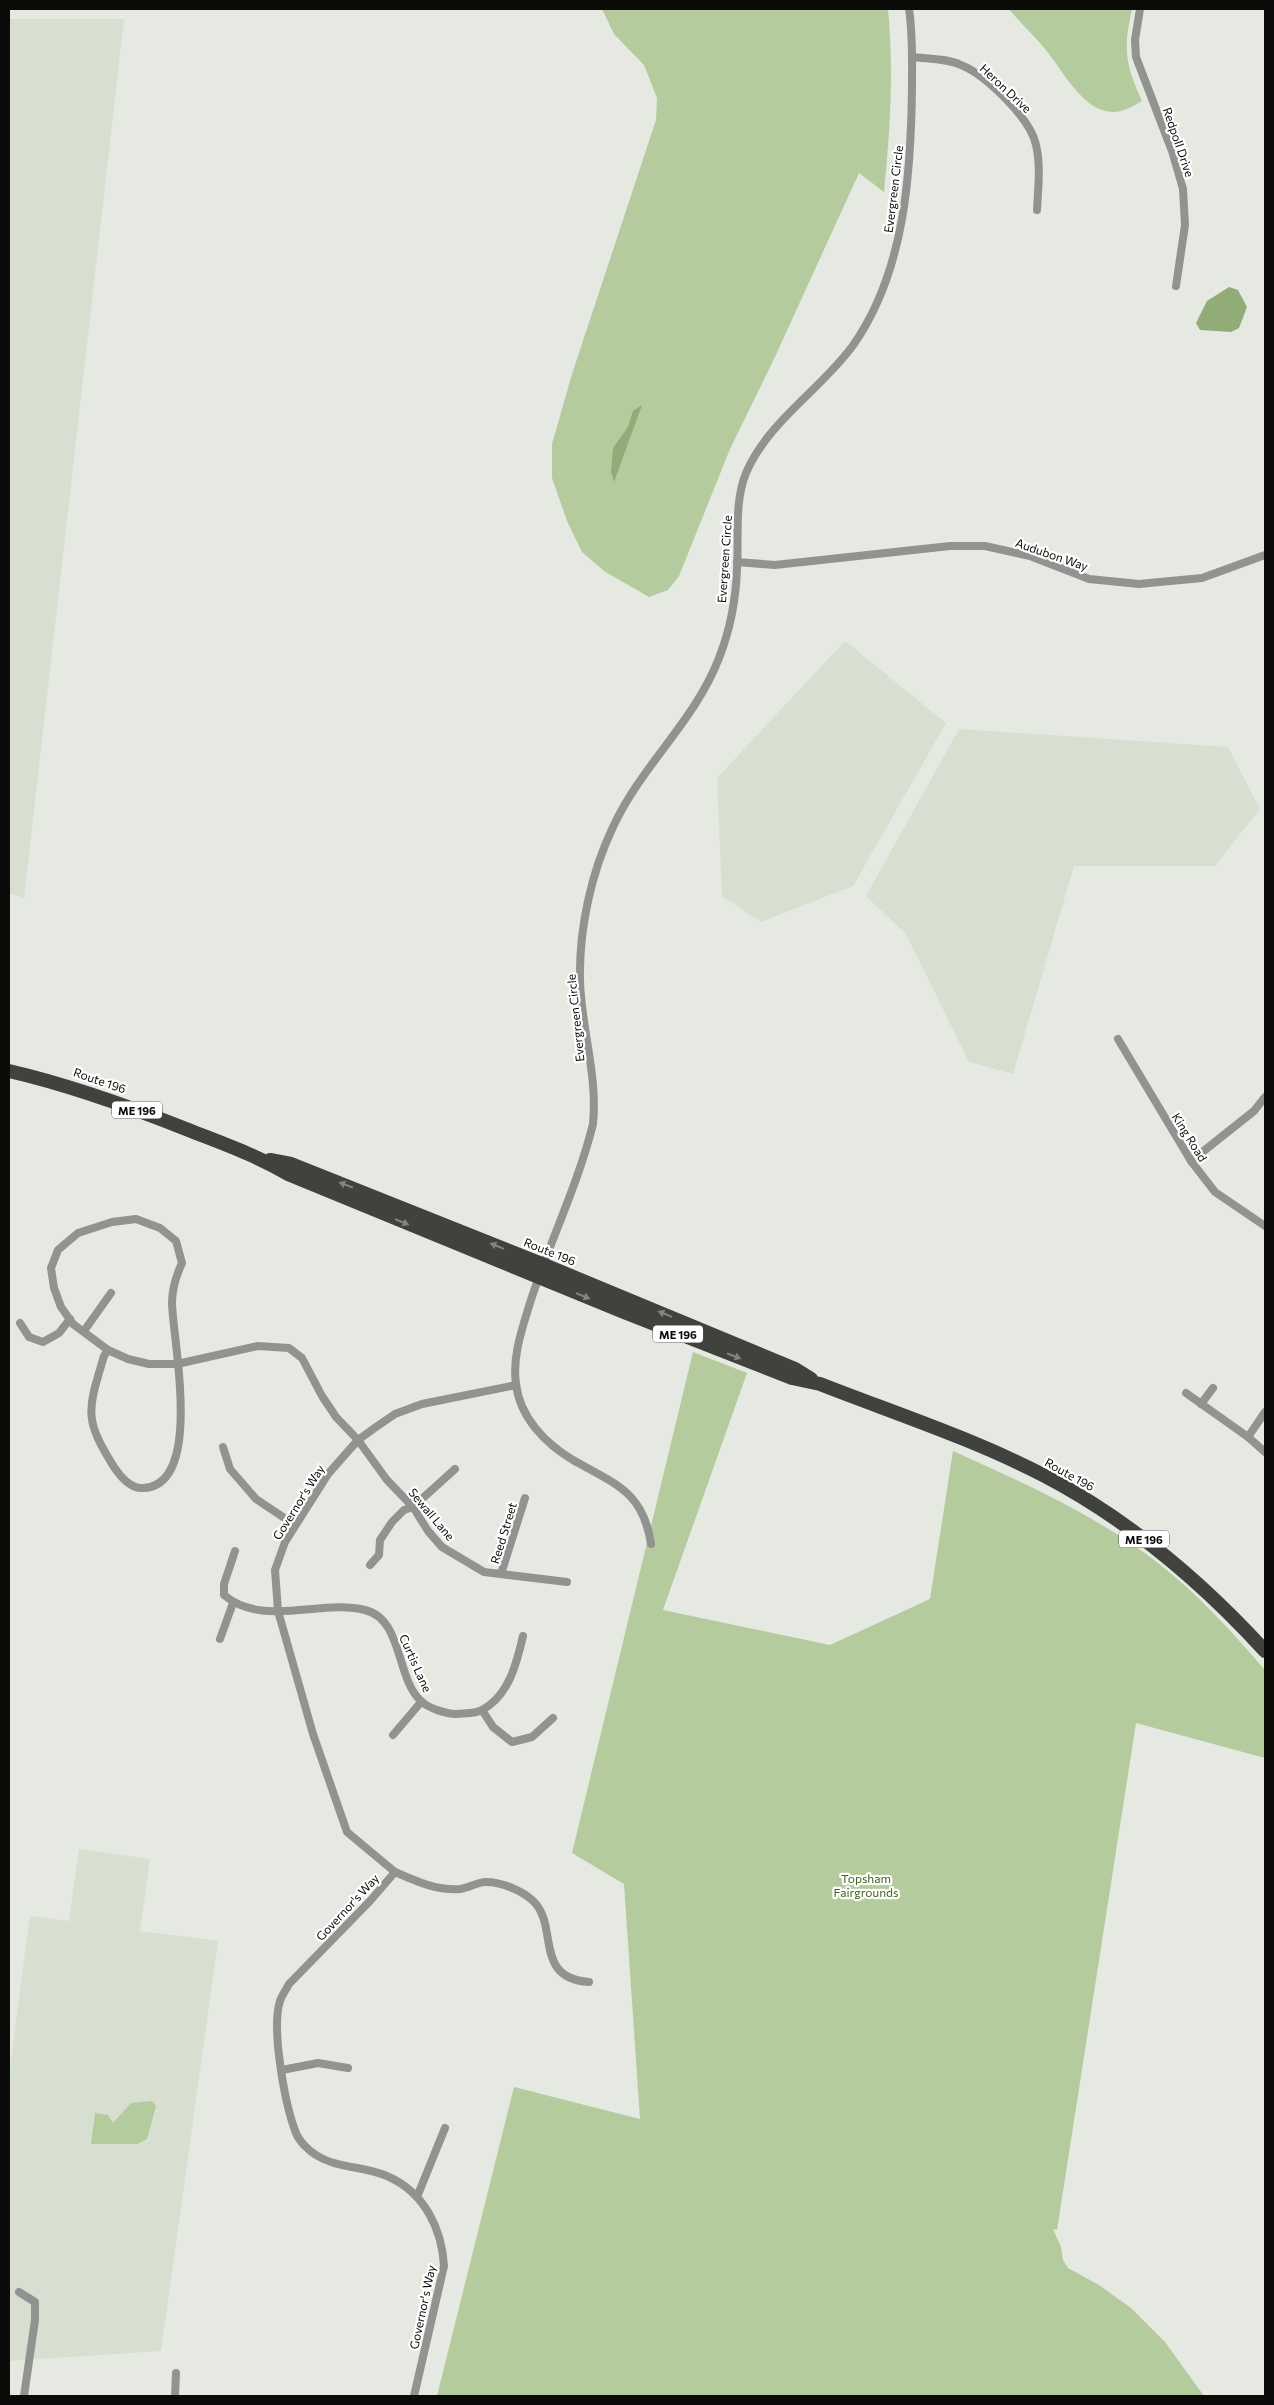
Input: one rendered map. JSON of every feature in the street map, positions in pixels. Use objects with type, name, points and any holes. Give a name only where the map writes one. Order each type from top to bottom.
[{"type":"highway","name":"Route 196","points":[[9,1070],[59,1082],[126,1105],[262,1159],[291,1164],[540,1271],[795,1369],[820,1384],[1002,1456],[1044,1476],[1114,1516],[1196,1580],[1225,1607],[1265,1651]]},
{"type":"street","name":"Evergreen Circle","points":[[516,1385],[517,1350],[540,1271],[594,1124],[595,1102],[580,981],[583,937],[595,875],[613,826],[633,791],[688,717],[719,658],[735,600],[739,496],[752,460],[765,440],[828,376],[855,342],[887,278],[904,205],[910,162],[912,57],[909,9]]},
{"type":"street","name":"Redpoll Drive","points":[[1140,9],[1134,40],[1136,57],[1172,151],[1183,189],[1185,225],[1176,286]]},
{"type":"street","name":"Heron Drive","points":[[912,57],[946,61],[961,65],[986,82],[1021,116],[1031,131],[1037,146],[1037,210]]},
{"type":"street","name":"Audubon Way","points":[[737,562],[775,565],[950,546],[985,546],[1030,556],[1089,579],[1139,584],[1179,582],[1202,578],[1265,555]]},
{"type":"street","name":"King Road","points":[[1118,1039],[1191,1161],[1215,1192],[1265,1226]]},
{"type":"street","points":[[1191,1161],[1254,1111],[1265,1097]]},
{"type":"street","points":[[108,1350],[104,1356],[90,1407],[94,1430],[99,1444],[122,1480],[141,1489],[160,1485],[171,1473],[181,1408],[172,1302],[174,1280],[182,1263],[176,1241],[160,1228],[136,1219],[112,1222],[78,1234],[58,1250],[51,1268],[54,1288],[61,1307],[70,1319],[108,1350],[128,1359],[149,1364],[177,1364]]},
{"type":"street","points":[[84,1331],[111,1293]]},
{"type":"street","points":[[20,1323],[29,1337],[43,1342],[59,1333],[70,1319]]},
{"type":"street","name":"Sewall Lane","points":[[177,1364],[258,1346],[288,1348],[302,1358],[322,1396],[336,1417],[358,1440],[387,1480],[413,1508],[428,1531],[442,1547],[484,1572],[567,1582]]},
{"type":"street","points":[[516,1385],[530,1422],[550,1445],[612,1480],[638,1505],[648,1528],[651,1544]]},
{"type":"street","name":"Governor's Way","points":[[414,2396],[444,2266],[443,2247],[438,2228],[417,2197],[390,2177],[331,2161],[316,2155],[307,2147],[297,2134],[282,2070],[278,2021],[280,2001],[289,1984],[349,1923],[395,1872],[347,1832],[313,1734],[278,1612],[275,1570],[285,1542],[328,1474],[358,1440],[395,1414],[422,1404],[516,1385]]},
{"type":"street","points":[[1201,1404],[1213,1388]]},
{"type":"street","points":[[1186,1394],[1248,1437],[1265,1452]]},
{"type":"street","points":[[1248,1437],[1265,1412]]},
{"type":"street","points":[[223,1447],[230,1469],[256,1499],[296,1525]]},
{"type":"street","points":[[370,1564],[379,1556],[380,1540],[392,1522],[404,1510],[413,1508],[455,1469]]},
{"type":"street","name":"Reed Street","points":[[501,1574],[525,1498]]},
{"type":"street","points":[[220,1639],[233,1603],[224,1595],[224,1584],[236,1551]]},
{"type":"street","name":"Curtis Lane","points":[[233,1603],[253,1609],[278,1612],[350,1608],[367,1610],[378,1616],[387,1626],[406,1676],[421,1702],[448,1714],[482,1710]]},
{"type":"street","points":[[523,1636],[514,1672],[502,1692],[482,1710],[493,1727],[512,1742],[532,1737],[553,1718]]},
{"type":"street","points":[[394,1735],[421,1702]]},
{"type":"street","points":[[395,1872],[427,1886],[460,1889],[486,1882],[511,1887],[533,1900],[544,1923],[550,1951],[559,1970],[573,1981],[589,1982]]},
{"type":"street","points":[[282,2070],[318,2063],[348,2068]]},
{"type":"street","points":[[417,2197],[445,2128]]},
{"type":"street","points":[[19,2292],[35,2302],[35,2320],[24,2396]]},
{"type":"street","points":[[175,2396],[176,2373]]},
{"type":"shaded area","points":[[9,19],[124,19],[24,898],[9,893]]},
{"type":"shaded area","points":[[1229,287],[1238,290],[1247,307],[1239,328],[1231,332],[1200,330],[1196,323],[1207,301]]},
{"type":"shaded area","points":[[642,405],[614,482],[611,472],[613,448],[628,427],[633,411]]},
{"type":"shaded area","points":[[845,641],[946,723],[853,886],[761,922],[722,896],[717,778]]},
{"type":"shaded area","points":[[959,729],[1228,747],[1260,809],[1215,866],[1074,866],[1013,1074],[969,1062],[906,934],[866,896]]},
{"type":"shaded area","points":[[79,1849],[150,1859],[140,1931],[218,1941],[161,2351],[9,2361],[9,2076],[30,1916],[69,1921]]},
{"type":"green space","points":[[602,9],[888,9],[890,32],[890,101],[884,192],[859,173],[774,359],[730,449],[679,576],[668,590],[649,597],[604,571],[582,552],[567,521],[552,478],[552,444],[572,374],[656,120],[657,98],[644,65],[614,34]]},
{"type":"green space","points":[[1009,9],[1132,9],[1127,35],[1127,56],[1132,76],[1142,101],[1117,112],[1102,110],[1092,105],[1074,88],[1052,57]]},
{"type":"green space","name":"Topsham Fairgrounds","points":[[693,1352],[747,1373],[663,1610],[830,1645],[930,1599],[953,1451],[1059,1501],[1134,1546],[1173,1575],[1201,1600],[1265,1670],[1265,1758],[1136,1723],[1057,2230],[1053,2229],[1061,2247],[1063,2260],[1068,2268],[1099,2285],[1131,2308],[1165,2342],[1204,2396],[437,2396],[514,2087],[640,2119],[624,1884],[572,1853]]},
{"type":"green space","points":[[152,2101],[156,2106],[147,2139],[137,2144],[91,2144],[95,2113],[108,2115],[113,2123],[131,2103]]}]
